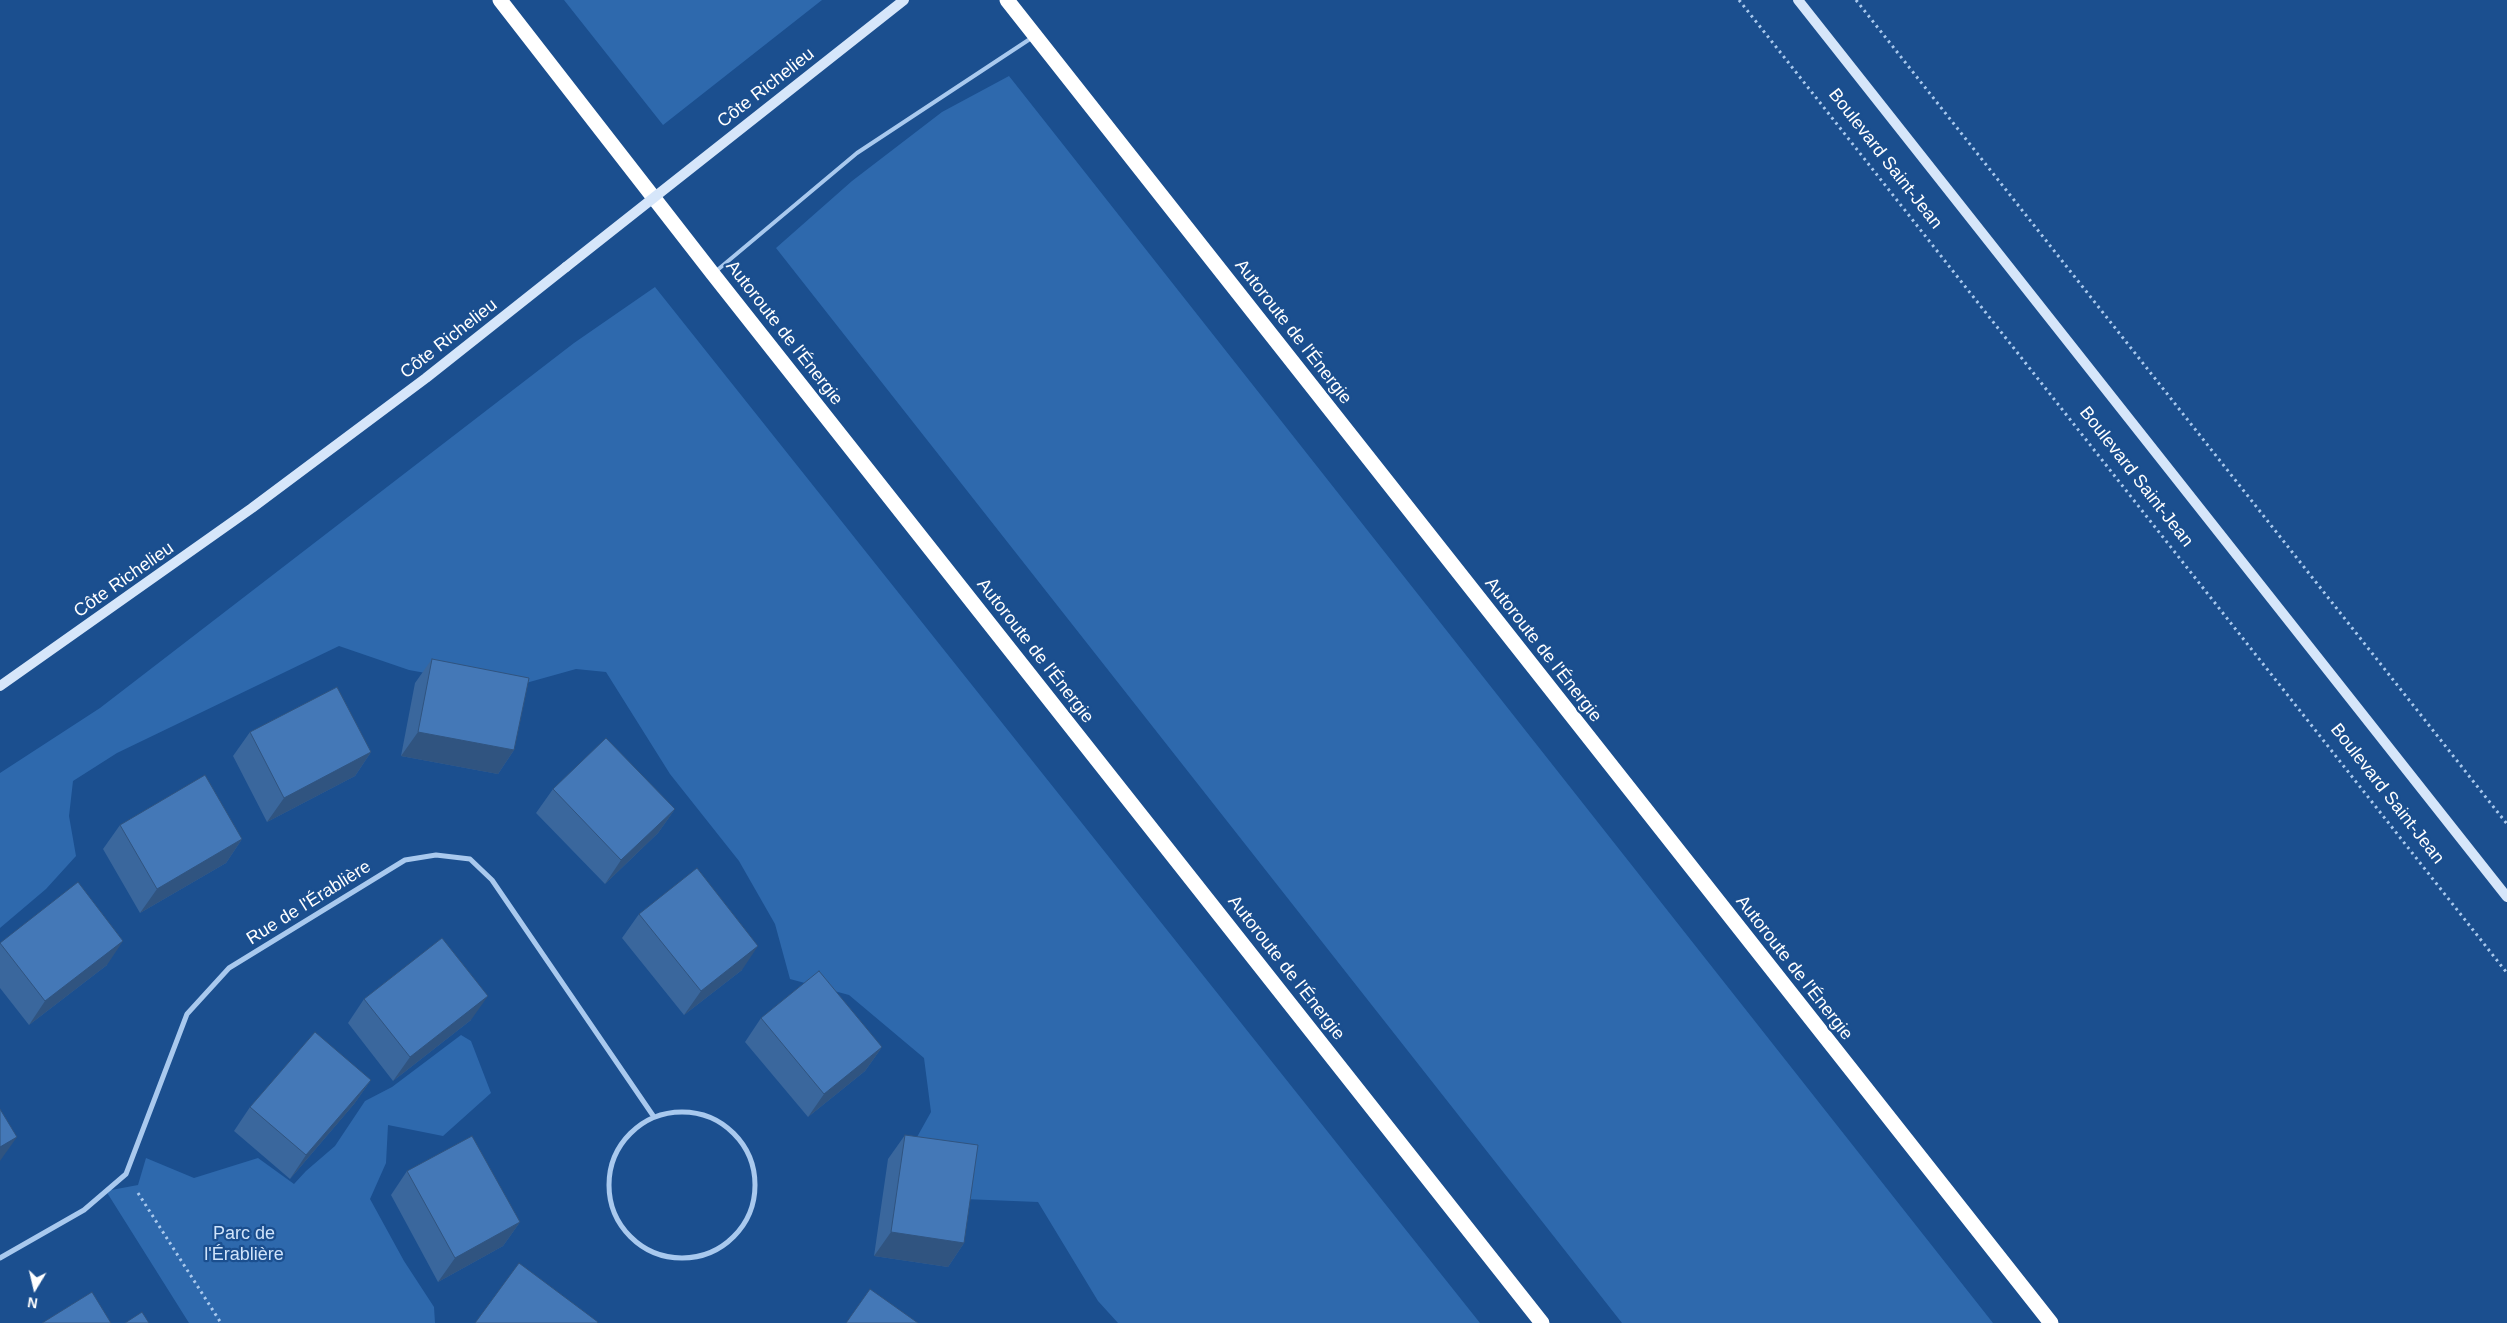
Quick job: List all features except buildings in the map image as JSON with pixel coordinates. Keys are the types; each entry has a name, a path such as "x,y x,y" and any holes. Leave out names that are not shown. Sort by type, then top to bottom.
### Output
{"highway":[{"name":"Autoroute de l'Énergie","path":"500,0 713,274 1542,1323"},
{"name":"Autoroute de l'Énergie","path":"1007,0 2050,1323"}],"street":[{"name":"Côte Richelieu","path":"0,686 252,508 426,378 904,0"},
{"name":"Boulevard Saint-Jean","path":"1798,0 2507,897"},
{"name":"Rue de l'Érablière","path":"0,1258 84,1210 126,1174 187,1014 229,968 405,860 436,855 470,859 492,880 654,1116"},
{"path":"679,1111 704,1114 727,1126 744,1145 754,1168 755,1194 748,1218 732,1238 713,1252 690,1258 667,1257 645,1249 627,1234 614,1214 608,1191 610,1168 618,1146 634,1128 654,1116 679,1111"}],"lane":[{"path":"713,274 857,152 1035,36"}],"path":[{"name":"Boulevard Saint-Jean","path":"1740,0 2507,974"},
{"path":"1856,0 2507,824"},
{"path":"126,1174 221,1323"}],"green space":[{"path":"564,0 822,0 663,125"},
{"path":"1009,76 1993,1323 1622,1323 776,248 852,181 942,112"},
{"path":"655,287 1480,1323 1118,1323 1098,1301 1038,1202 964,1199 907,1155 931,1112 924,1058 849,995 790,979 775,924 739,861 670,774 606,672 576,669 508,688 409,670 339,646 117,753 73,781 69,816 76,856 46,889 0,928 0,773 100,708 574,343"},
{"name":"Parc de l'Érablière","path":"461,1035 471,1041 491,1093 443,1136 388,1125 386,1163 370,1199 404,1261 434,1307 435,1323 189,1323 106,1191 138,1185 146,1158 194,1178 258,1158 294,1184 335,1146 365,1101 392,1087"}]}
